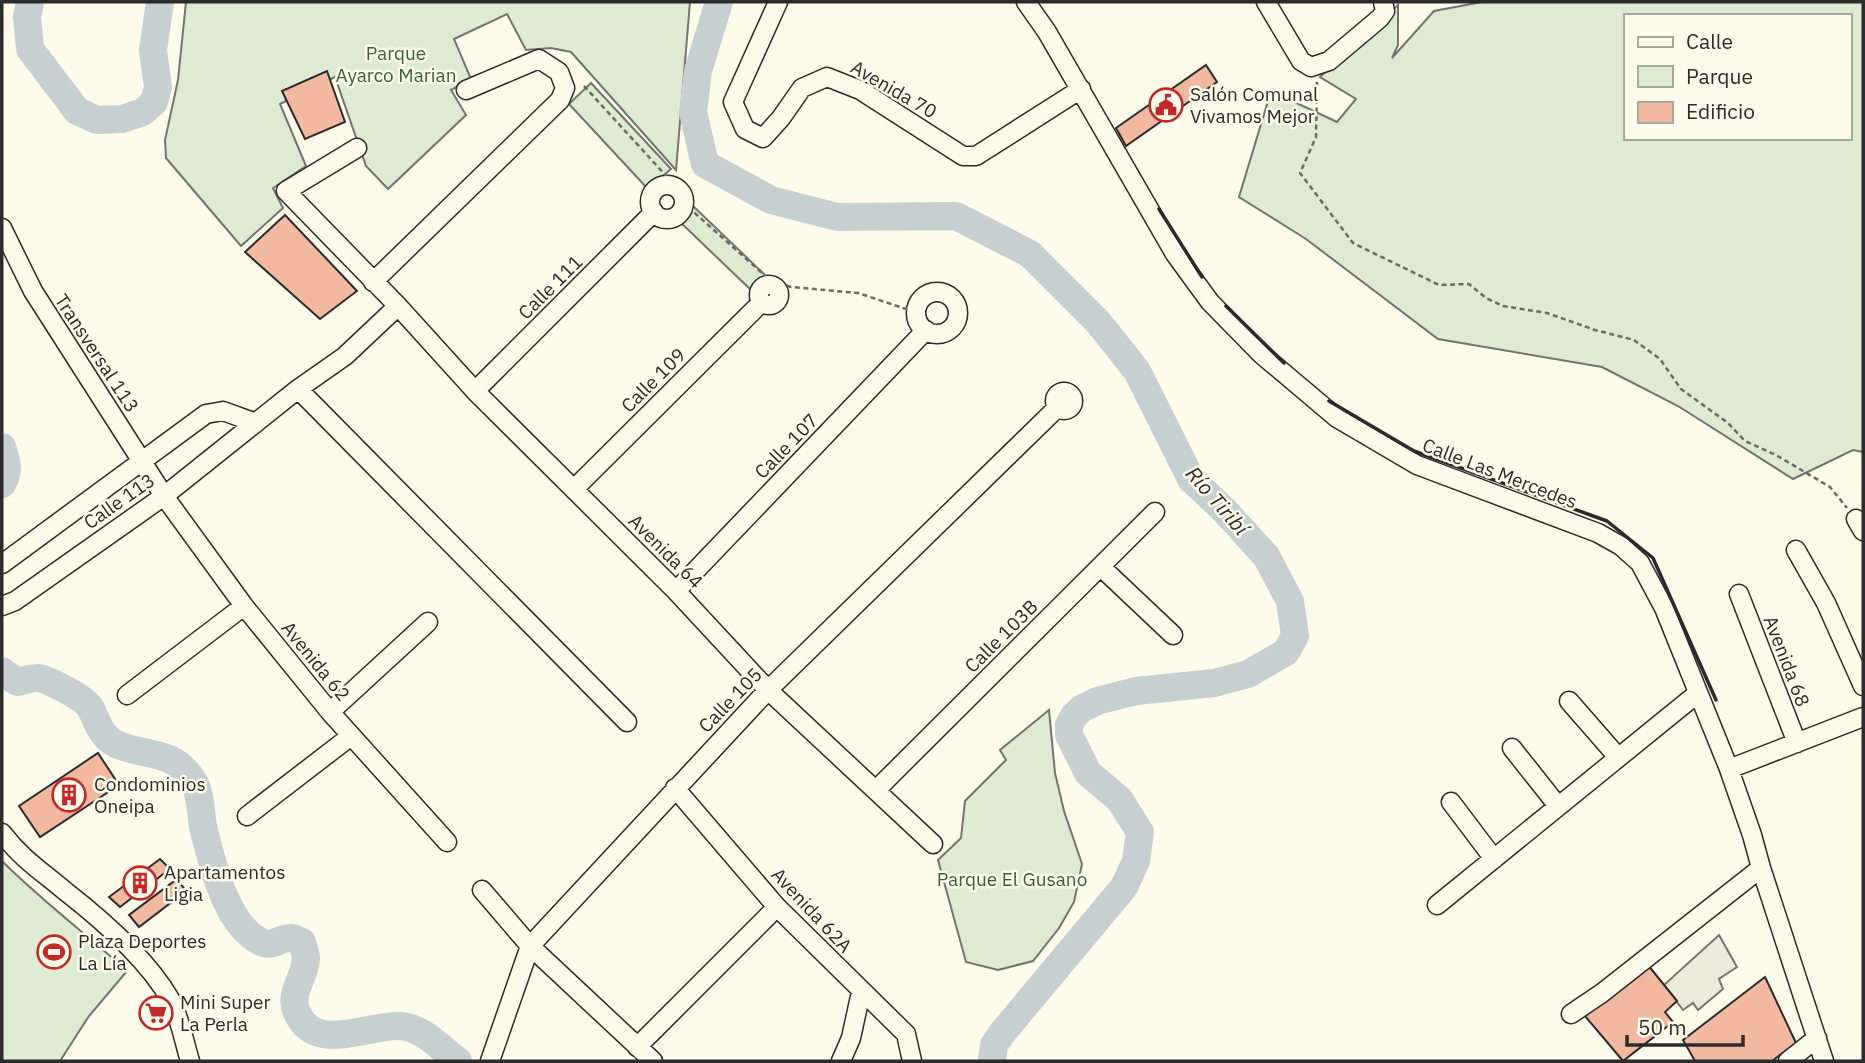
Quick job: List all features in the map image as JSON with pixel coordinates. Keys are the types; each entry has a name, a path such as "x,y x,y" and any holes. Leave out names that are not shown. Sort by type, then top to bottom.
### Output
{"street":[{"name":"Avenida 70","path":"778,2 733,102 745,129 762,138 781,118 802,88 827,77 860,90 963,156 976,156 1081,89"},
{"name":"Calle Las Mercedes","path":"1026,2 1048,32 1175,254 1210,302 1261,355 1337,418 1417,465 1598,533 1621,546 1640,564 1664,608 1728,769 1752,835 1824,1061"},
{"path":"1266,2 1301,61 1311,67 1329,61 1384,6"},
{"path":"373,282 560,100 565,88 559,72 539,59 466,90"},
{"name":"Avenida 64","path":"357,148 286,191 398,306 475,391 676,591 768,690 933,844"},
{"name":"Calle 111","path":"475,391 653,212"},
{"name":"Transversal 113","path":"2,228 33,291 164,496"},
{"name":"Calle 109","path":"574,489 762,302"},
{"name":"Calle 113","path":"2,606 15,601 164,496 298,389 345,356 398,306"},
{"name":"Calle 107","path":"676,591 926,330"},
{"path":"298,389 627,722"},
{"name":"Calle 105","path":"490,1061 530,946 768,690 1058,407"},
{"name":"Calle 113","path":"2,564 206,414 223,411 256,423"},
{"name":"Avenida 62","path":"164,496 244,606 330,712 447,842"},
{"name":"Calle 103B","path":"876,790 1155,512"},
{"path":"1796,550 1826,603 1863,686"},
{"path":"1101,567 1173,635"},
{"name":"Avenida 68","path":"1739,594 1797,743"},
{"path":"127,695 244,606"},
{"path":"330,712 428,622"},
{"path":"1437,905 1698,692"},
{"path":"1569,701 1617,756"},
{"path":"1728,769 1863,717"},
{"path":"247,816 351,736"},
{"path":"1512,748 1558,806"},
{"name":"Avenida 62A","path":"675,789 777,907 906,1034 912,1061"},
{"path":"1451,802 1494,859"},
{"path":"2,833 27,862 92,912 162,986 172,1002 190,1061"},
{"path":"1571,1014 1602,993 1761,868"},
{"path":"482,890 530,946 653,1061"},
{"path":"637,1047 777,907"},
{"path":"842,1061 852,1038 861,992"},
{"path":"1788,1061 1817,1038"}],"path":[{"path":"1311,67 1318,84 1316,137 1300,173 1353,243 1439,285 1469,284 1486,298 1503,306 1547,313 1634,340 1660,359 1681,389 1727,423 1745,441 1776,455 1830,487 1860,525"},
{"path":"584,86 669,179"},
{"path":"688,206 771,281 791,287 858,293 909,310"}],"green space":[{"name":"Parque Ayarco Marian","path":"186,2 690,2 676,170 571,52 551,48 526,50 507,14 454,39 471,79 451,90 466,115 388,189 366,166 335,77 280,104 306,166 273,188 283,208 241,246 166,158 165,140 178,80"},
{"path":"1482,2 1863,2 1863,452 1853,450 1793,479 1678,406 1602,367 1438,339 1306,239 1239,197 1271,91 1337,122 1356,99 1320,77 1398,5 1398,45 1392,58 1434,11"},
{"path":"591,83 671,169 648,189 569,104"},
{"path":"693,206 765,275 751,290 679,221"},
{"name":"Parque El Gusano","path":"1049,710 1055,773 1064,811 1082,864 1074,902 1059,928 1033,961 998,970 966,962 938,860 961,838 965,801 1006,760 1000,750"},
{"name":"Plaza Deportes La Lía","path":"2,861 127,971 89,1016 60,1061 2,1061"}],"shaded area":[{"path":"1719,935 1737,967 1719,979 1723,989 1698,1010 1693,1003 1683,1010 1664,985"}],"building":[{"name":"Salón Comunal Vivamos Mejor","path":"1206,65 1217,82 1126,146 1116,128"},
{"path":"327,71 345,122 305,139 282,91"},
{"path":"285,215 357,291 320,319 245,252"},
{"name":"Condominios Oneipa","path":"98,753 119,785 40,837 19,806"},
{"name":"Apartamentos Ligia","path":"160,859 170,869 120,907 109,897"},
{"name":"Apartamentos Ligia","path":"177,879 186,891 139,927 129,915"},
{"path":"1648,965 1677,1001 1665,1012 1673,1022 1623,1061 1585,1016"},
{"path":"1765,977 1796,1043 1772,1061 1695,1061 1683,1040"}],"waterway":[{"name":"Río Tiribí","path":"30,2 27,17 30,49 77,111 97,120 122,119 143,112 154,102 158,87 153,50 160,2"},
{"name":"Río Tiribí","path":"719,2 698,71 693,112 705,164 771,200 837,217 956,216 1030,254 1098,322 1137,371 1191,479 1266,556 1290,601 1295,636 1286,652 1248,674 1214,683 1136,691 1097,701 1074,716 1069,725 1069,735 1088,773 1119,799 1140,832 1136,861 1124,887 1003,1032 994,1045 992,1061"},
{"path":"2,447 7,466 2,484"},
{"path":"2,671 17,682 38,678 65,689 89,706 105,736 110,740 126,748 166,758 184,769 198,791 204,831 217,877 239,922 249,934 265,944 288,938 302,942 305,964 294,1004 304,1024 327,1035 386,1027 408,1027 431,1039 458,1061"}],"wall":[{"path":"1159,209 1202,277"},
{"path":"1226,306 1284,363"},
{"path":"1329,401 1414,451 1607,521 1653,558 1716,700"}],"place":[{"name":"Salón Comunal Vivamos Mejor","path":"1166,105"},
{"name":"Condominios Oneipa","path":"69,795"},
{"name":"Apartamentos Ligia","path":"140,883"},
{"name":"Plaza Deportes La Lía","path":"54,952"},
{"name":"Mini Super La Perla","path":"156,1013"}]}
